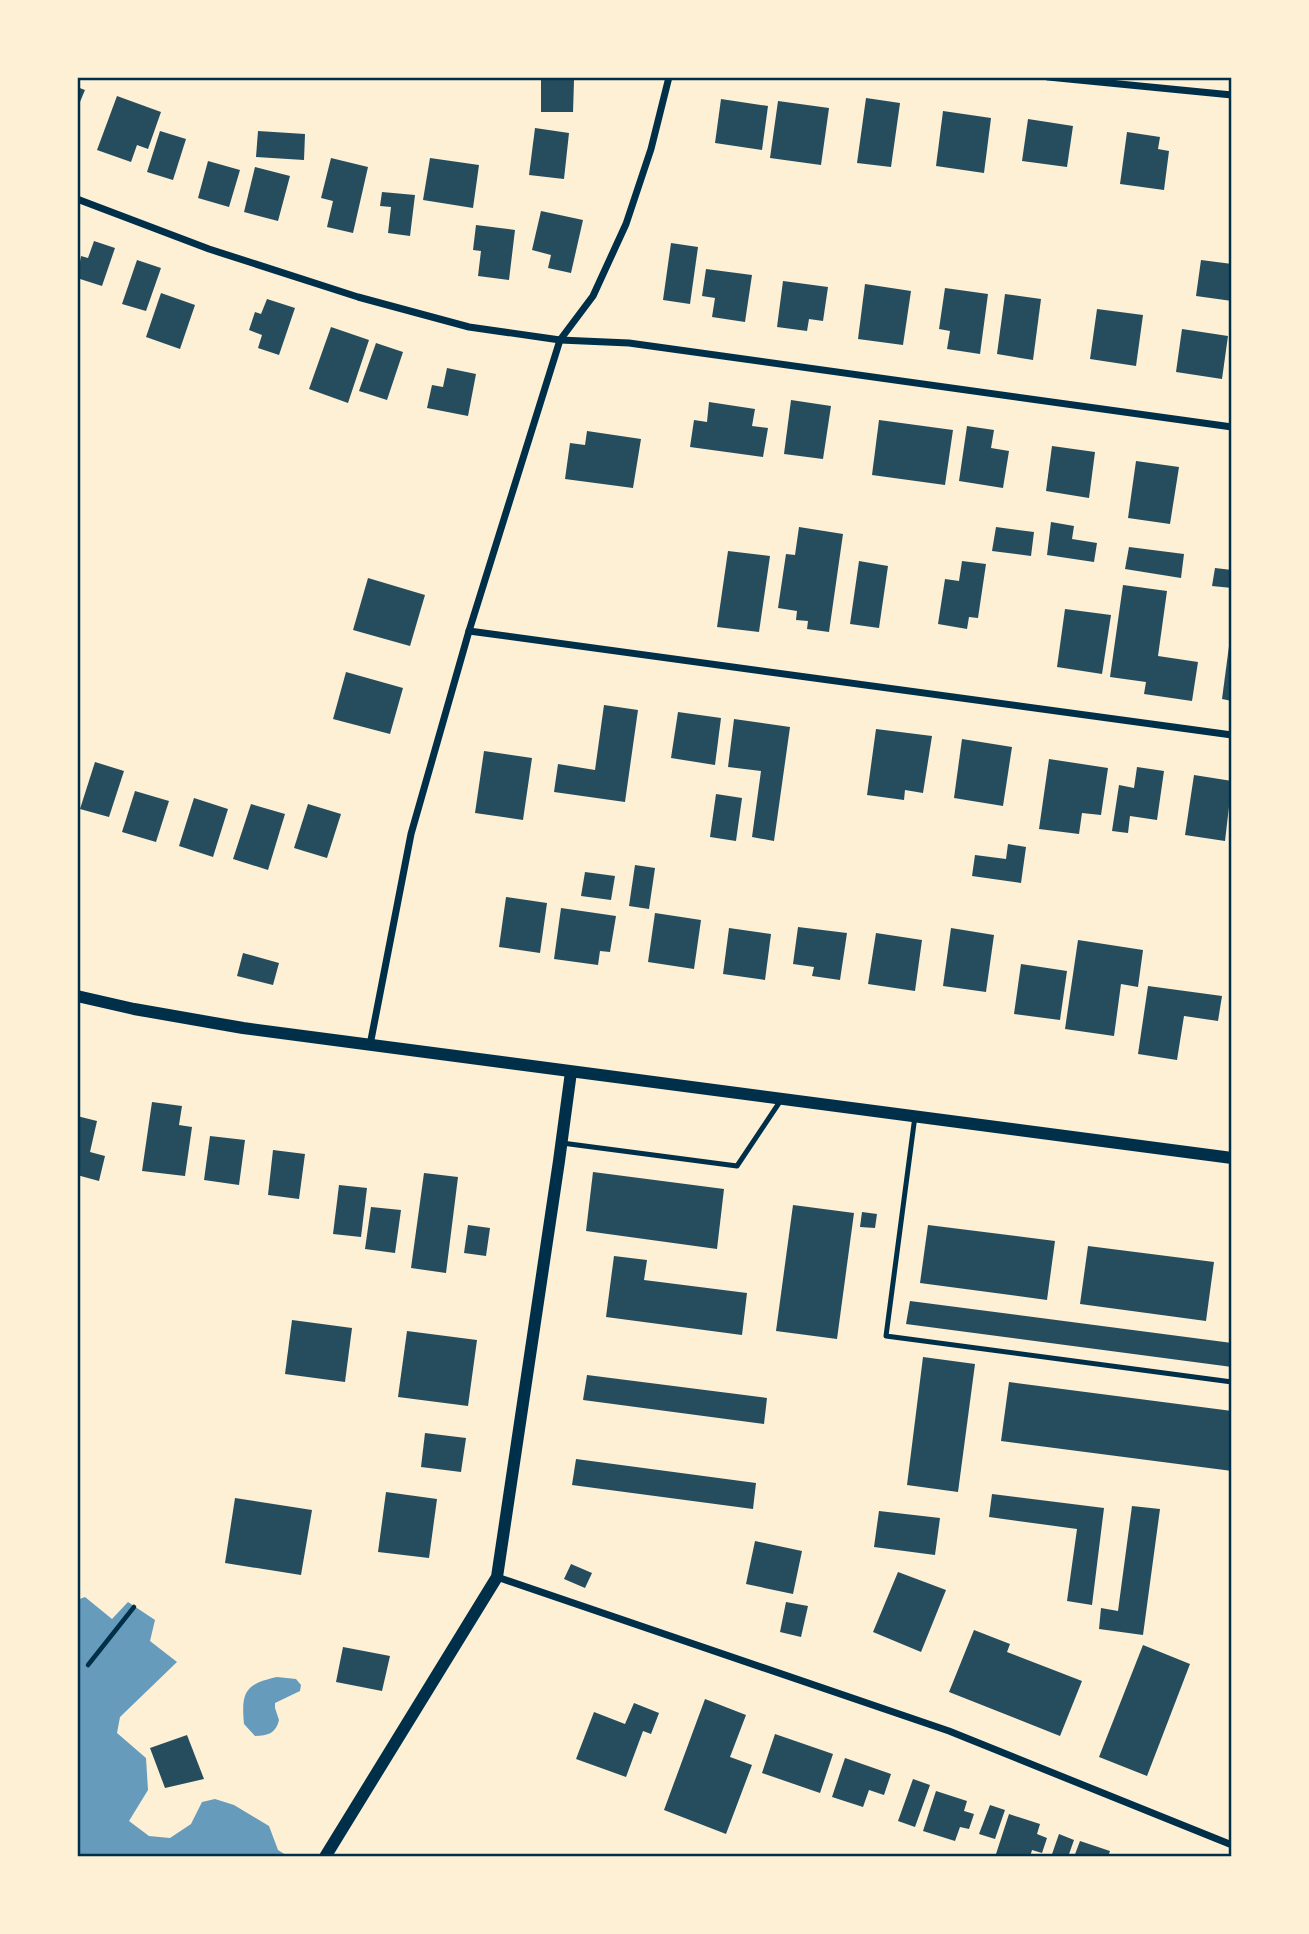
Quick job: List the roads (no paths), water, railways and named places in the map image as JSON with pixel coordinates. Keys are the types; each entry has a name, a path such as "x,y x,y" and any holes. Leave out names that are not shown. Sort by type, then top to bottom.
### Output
{"street":[{"path":"370,1045 411,834 469,631 560,340 593,296 626,223 650,149 669,77"},
{"path":"1048,77 1232,95"},
{"path":"77,199 209,249 358,296 469,327 560,340 629,342 1232,427"},
{"path":"469,631 1232,735"},
{"path":"77,996 243,1028 1232,1158"},
{"path":"327,1853 497,1577 571,1072"},
{"path":"497,1577 949,1731 1232,1845"}],"lane":[{"path":"562,1143 737,1166 782,1098"},
{"path":"915,1116 886,1336 1232,1382"}],"water":[{"path":"85,1597 112,1619 128,1602 155,1620 150,1641 177,1662 120,1717 117,1733 146,1758 148,1790 129,1821 149,1836 170,1838 191,1824 202,1802 215,1799 234,1805 269,1826 278,1850 289,1857 77,1857 77,1600"},
{"path":"277,1677 296,1679 301,1685 300,1691 275,1703 279,1720 274,1731 255,1736 244,1724 243,1704 247,1691 258,1683"}]}
